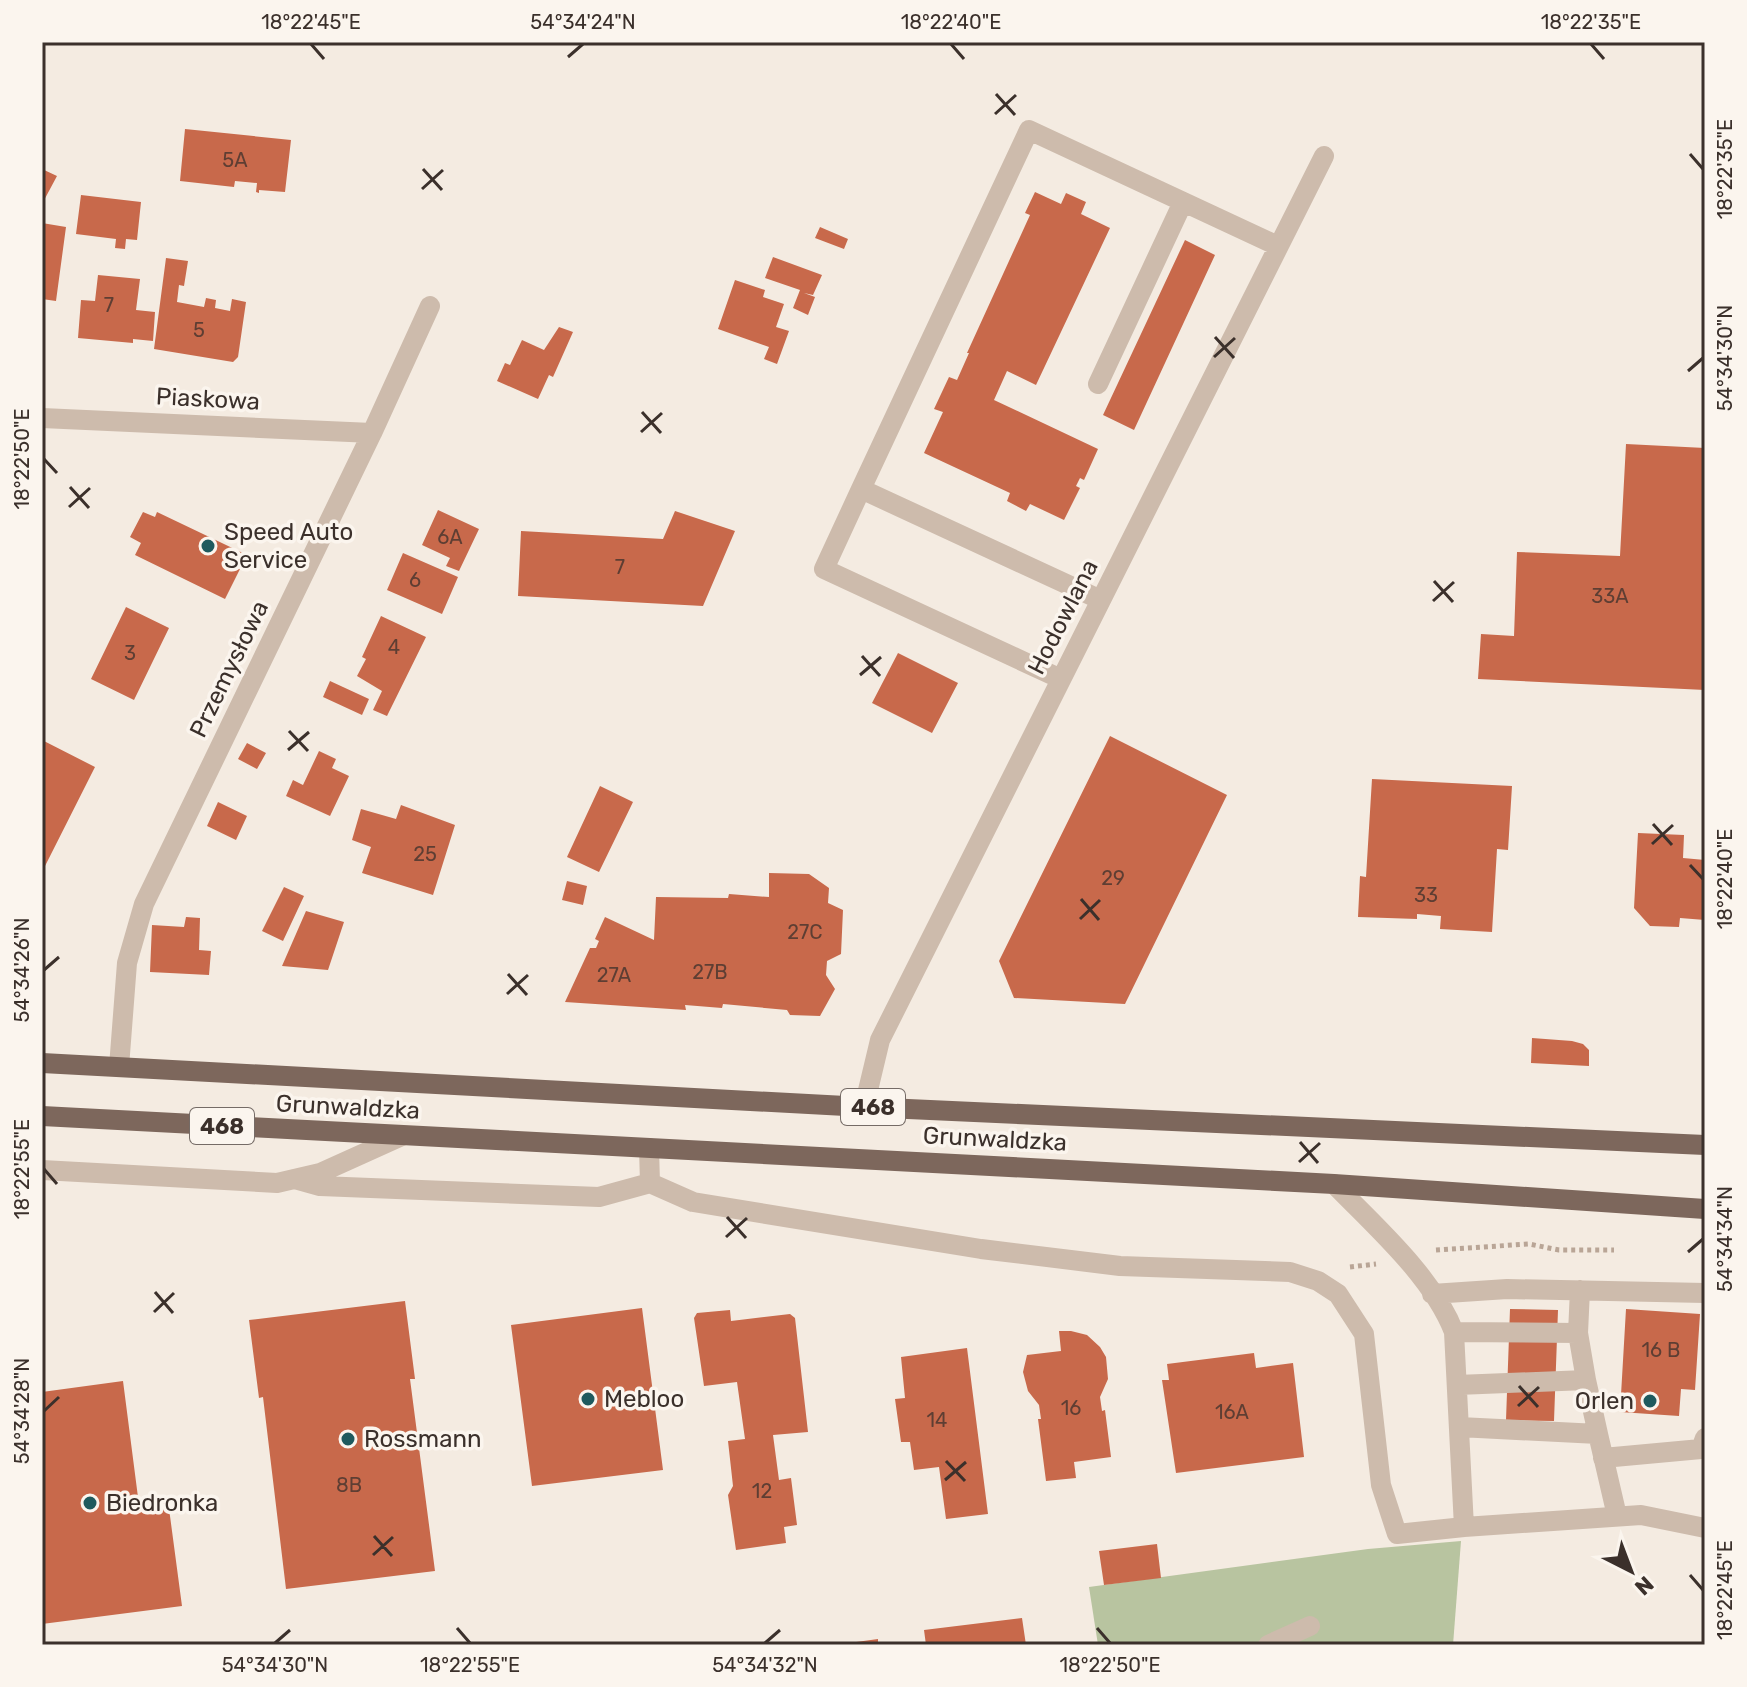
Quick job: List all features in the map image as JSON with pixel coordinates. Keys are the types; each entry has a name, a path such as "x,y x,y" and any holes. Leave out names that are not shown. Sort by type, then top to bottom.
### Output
{"main road":[{"name":"Grunwaldzka","path":"42,1063 864,1107 1705,1145"},
{"name":"Grunwaldzka","path":"42,1116 1334,1184 1705,1209"}],"street":[{"path":"1061,679 824,569 1029,130 1278,246"},
{"name":"Hodowlana","path":"864,1107 880,1040 1324,156"},
{"path":"1098,384 1183,202"},
{"name":"Przemysłowa","path":"119,1067 127,963 144,904 372,433 430,306"},
{"name":"Piaskowa","path":"42,418 372,433"},
{"path":"861,489 1101,600"},
{"path":"42,1170 277,1183 320,1173 402,1136"},
{"path":"649,1148 650,1183"},
{"path":"295,1179 320,1186 599,1197 650,1183 693,1202 981,1249 1120,1266 1290,1272 1318,1281 1338,1294 1364,1334 1381,1485 1397,1534 1641,1515 1705,1528"},
{"path":"1334,1184 1406,1259 1447,1314 1454,1332 1464,1527"},
{"path":"1432,1294 1507,1289 1705,1293"},
{"path":"1580,1290 1578,1333 1617,1516"},
{"path":"1454,1332 1578,1333"},
{"path":"1457,1385 1586,1380"},
{"path":"1459,1427 1598,1434"},
{"path":"1603,1458 1701,1449 1705,1438"},
{"path":"1268,1645 1310,1626"}],"path":[{"path":"1318,1281 1324,1271 1406,1259 1434,1250 1498,1244 1529,1244 1559,1250 1614,1250"}],"green space":[{"path":"1461,1541 1453,1645 1098,1645 1089,1587 1368,1549"}],"building":[{"path":"185,129 291,140 285,192 259,190 259,193 256,192 257,183 235,181 234,187 180,181"},
{"path":"42,169 57,176 42,204"},
{"path":"1035,192 1061,204 1066,193 1086,202 1081,214 1110,228 1036,385 1007,371 994,400 1098,449 1084,480 1080,478 1076,486 1080,488 1064,520 1030,504 1026,511 1007,501 1010,493 924,453 943,412 934,409 949,377 957,380 1030,215 1025,213"},
{"path":"81,195 141,202 137,240 126,239 125,249 115,248 116,239 76,234"},
{"path":"42,223 66,227 56,301 42,299"},
{"path":"820,227 848,239 844,249 815,238"},
{"path":"1185,240 1215,255 1134,430 1103,415"},
{"path":"773,257 822,275 813,295 804,293 815,297 808,315 793,308 800,290 765,278"},
{"path":"166,258 188,261 184,286 179,285 177,302 204,307 206,298 216,300 215,308 230,311 232,299 246,302 238,357 233,362 154,349"},
{"path":"98,275 140,279 136,310 155,312 153,341 133,339 133,343 78,338 81,300 95,301"},
{"path":"735,280 765,290 763,297 784,304 776,327 789,331 777,364 764,359 769,347 718,329"},
{"path":"559,327 573,332 553,377 549,375 538,399 497,381 505,363 510,365 522,340 544,350"},
{"path":"1626,444 1705,448 1705,690 1478,679 1481,634 1514,636 1517,552 1620,556"},
{"path":"438,510 479,529 459,571 446,566 450,558 422,545"},
{"path":"675,511 735,531 703,606 518,596 521,531 663,539"},
{"path":"143,512 155,517 157,512 247,555 225,599 135,555 141,543 130,537"},
{"path":"403,553 458,577 442,614 387,590"},
{"path":"126,607 169,628 134,700 91,679"},
{"path":"381,616 426,637 387,716 373,710 382,691 357,676 366,659 362,657"},
{"path":"898,653 958,683 932,733 872,703"},
{"path":"330,681 369,699 362,715 323,697"},
{"path":"1110,736 1227,795 1125,1004 1014,998 999,961"},
{"path":"42,740 95,767 42,872"},
{"path":"247,743 266,753 257,769 238,759"},
{"path":"319,751 336,759 332,768 349,776 330,816 286,796 293,780 303,785"},
{"path":"1372,779 1512,786 1508,850 1497,849 1492,932 1440,929 1441,916 1417,914 1417,919 1358,917 1360,876 1366,877"},
{"path":"600,786 633,802 599,872 567,857"},
{"path":"218,802 247,816 236,840 207,826"},
{"path":"401,805 455,825 433,895 362,873 371,847 352,840 361,809 396,819"},
{"path":"1638,833 1684,835 1683,858 1705,860 1705,920 1680,918 1679,927 1650,926 1634,908"},
{"path":"769,873 809,874 829,888 828,903 843,910 841,954 827,961 826,975 835,989 820,1016 790,1015 787,1010 723,1004 722,1008 685,1005 686,1010 565,1002 590,948 596,948 599,941 595,939 605,917 654,940 656,897 728,898 729,894 769,897"},
{"path":"567,881 587,886 583,905 562,900"},
{"path":"284,887 304,896 283,941 262,931"},
{"path":"306,911 344,922 328,970 282,966"},
{"path":"186,917 200,918 199,950 211,951 209,975 150,972 152,925 184,927"},
{"path":"1532,1038 1583,1044 1589,1050 1589,1066 1531,1063"},
{"path":"405,1301 415,1379 410,1379 435,1571 286,1589 263,1397 259,1398 249,1320"},
{"path":"642,1308 663,1470 532,1486 511,1325"},
{"path":"1510,1309 1558,1310 1554,1421 1506,1420"},
{"path":"1626,1309 1700,1314 1695,1390 1681,1389 1679,1416 1620,1412"},
{"path":"730,1310 731,1321 790,1314 795,1318 808,1432 773,1435 779,1480 791,1478 797,1525 784,1527 786,1543 736,1550 728,1495 733,1486 728,1441 745,1439 737,1382 704,1386 694,1318 697,1313"},
{"path":"1059,1331 1087,1335 1106,1357 1108,1379 1100,1397 1102,1411 1105,1410 1111,1457 1074,1462 1076,1478 1046,1481 1039,1405 1028,1391 1023,1372 1027,1355 1061,1351"},
{"path":"967,1348 988,1514 946,1519 939,1467 914,1470 910,1442 901,1442 895,1399 905,1398 901,1357"},
{"path":"1254,1353 1256,1368 1293,1363 1304,1457 1176,1473 1162,1380 1169,1380 1167,1364"},
{"name":"Biedronka","path":"123,1381 139,1505 168,1501 182,1606 42,1624 42,1392"},
{"path":"1157,1544 1161,1578 1104,1585 1099,1551"},
{"path":"1022,1618 1026,1645 926,1645 924,1630"},
{"path":"878,1639 878,1645 849,1645 849,1643"}],"place":[{"name":"Speed Auto Service","path":"208,546"},
{"name":"Mebloo","path":"588,1399"},
{"name":"Orlen","path":"1650,1401"},
{"name":"Rossmann","path":"348,1439"},
{"name":"Biedronka","path":"90,1503"}]}
